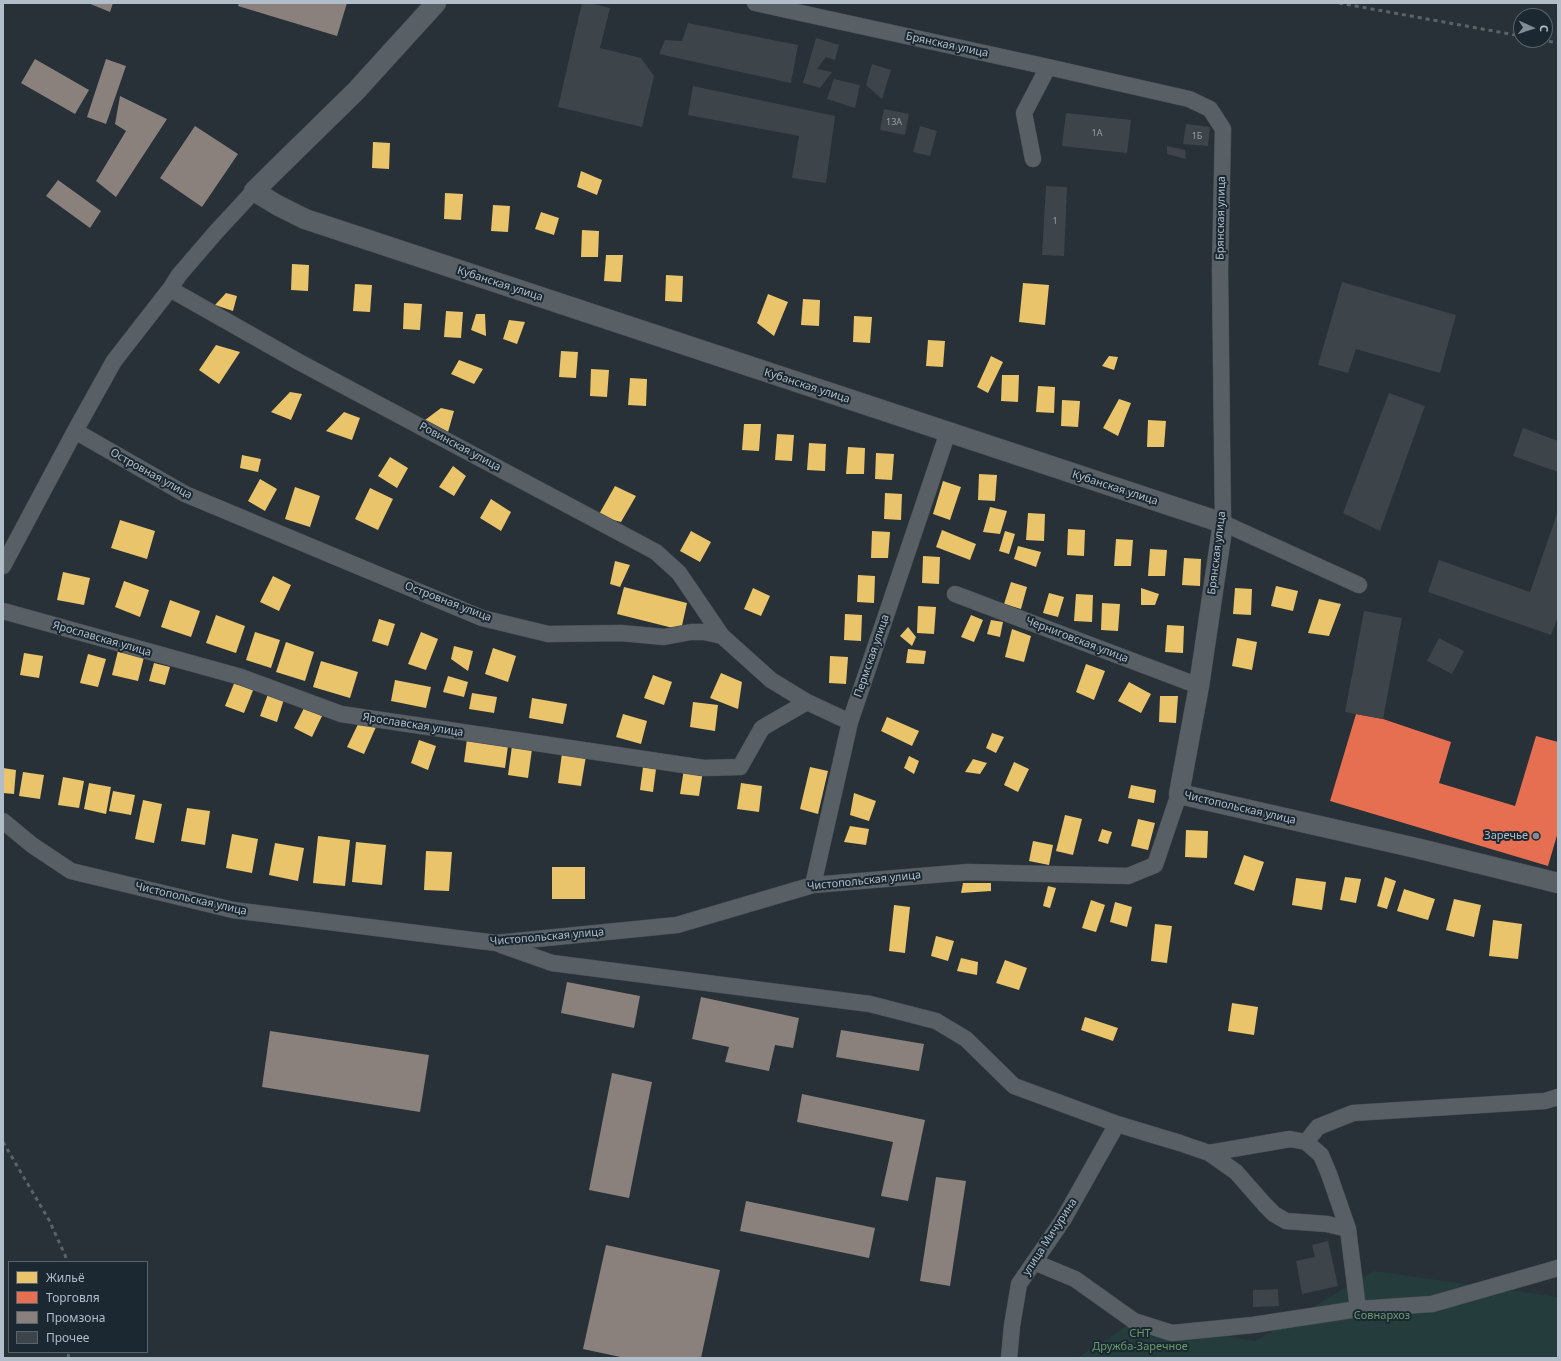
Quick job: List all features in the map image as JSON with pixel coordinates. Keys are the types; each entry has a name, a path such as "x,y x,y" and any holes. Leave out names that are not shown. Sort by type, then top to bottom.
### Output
{"street":[{"path":"3,566 74,431 114,361 170,289 179,275 254,191 356,91 436,3"},
{"name":"Брянская улица","path":"755,3 1048,67 1189,100 1210,109 1223,129 1220,270 1223,523 1199,686 1179,794"},
{"path":"1033,159 1024,113 1048,67"},
{"name":"Кубанская улица","path":"254,191 277,205 305,219 1223,523 1359,585"},
{"name":"Ровинская улица","path":"170,289 299,362 656,552 679,573 722,636"},
{"name":"Островная улица","path":"74,431 185,494 482,618 548,634 621,633 664,637 691,632 704,632 722,636"},
{"name":"Пермская улица","path":"812,885 850,722 948,432"},
{"name":"Черниговская улица","path":"955,594 1199,686"},
{"name":"Ярославская улица","path":"3,611 241,678 341,714 704,768 740,767 762,728 807,702"},
{"path":"722,636 771,680 807,702 850,722"},
{"name":"Чистопольская улица","path":"3,821 32,845 71,871 233,910 496,943 677,925 812,885 968,872 1128,876 1155,865 1179,794 1416,848 1558,884"},
{"path":"496,943 552,963 870,1004 936,1021 966,1039 1014,1086 1117,1124 1210,1153 1236,1172 1274,1214 1286,1221 1327,1224 1348,1229"},
{"path":"1306,1142 1318,1127 1353,1113 1545,1101 1558,1097"},
{"name":"улица Мичурина","path":"1009,1358 1012,1326 1020,1284 1063,1220 1117,1124"},
{"path":"1210,1153 1290,1139 1306,1142 1321,1155 1348,1229 1358,1309"},
{"path":"1034,1262 1075,1280 1134,1321 1172,1333 1253,1325 1358,1309 1432,1304 1558,1268"}],"green space":[{"name":"Совнархоз","path":"1374,1271 1558,1297 1558,1358 1077,1358 1134,1321 1255,1341"}],"building: Жильё":[{"path":"373,142 390,143 389,169 372,168"},
{"path":"581,171 602,180 597,195 577,187"},
{"path":"445,193 463,194 461,220 444,219"},
{"path":"493,205 510,206 508,232 491,231"},
{"path":"541,212 559,218 554,235 535,229"},
{"path":"582,230 599,231 598,257 581,257"},
{"path":"606,255 623,255 621,282 604,281"},
{"path":"292,264 309,265 308,291 291,290"},
{"path":"666,275 683,276 682,302 665,301"},
{"path":"1023,283 1049,285 1045,325 1019,322"},
{"path":"355,284 372,285 370,312 353,311"},
{"path":"226,293 237,296 233,311 215,305"},
{"path":"768,294 788,302 774,336 757,323"},
{"path":"803,299 820,300 819,326 801,325"},
{"path":"404,303 422,304 420,330 403,329"},
{"path":"446,311 463,312 461,338 444,337"},
{"path":"476,314 485,314 486,336 471,330"},
{"path":"854,316 872,317 870,343 853,342"},
{"path":"509,320 525,322 517,344 503,339"},
{"path":"928,340 945,341 943,367 926,366"},
{"path":"216,345 240,352 219,384 199,370"},
{"path":"561,351 578,352 576,378 559,377"},
{"path":"991,356 1003,362 988,393 977,387"},
{"path":"1109,356 1118,357 1114,370 1102,366"},
{"path":"459,360 483,369 474,384 451,374"},
{"path":"591,369 609,370 607,397 590,396"},
{"path":"1002,375 1019,375 1018,402 1001,401"},
{"path":"630,378 647,379 646,406 628,405"},
{"path":"1038,386 1055,387 1054,413 1036,412"},
{"path":"290,392 302,394 291,420 271,412"},
{"path":"1119,399 1131,403 1118,436 1103,428"},
{"path":"1062,400 1080,401 1078,427 1061,426"},
{"path":"441,408 454,411 448,432 425,420"},
{"path":"344,412 360,418 352,440 326,431"},
{"path":"1148,420 1166,421 1164,447 1147,447"},
{"path":"744,424 761,424 759,451 742,450"},
{"path":"777,434 794,435 792,461 775,460"},
{"path":"809,443 826,444 825,471 807,470"},
{"path":"848,447 865,448 864,474 846,474"},
{"path":"876,453 894,454 892,480 875,479"},
{"path":"242,455 261,459 258,472 240,468"},
{"path":"390,457 408,468 397,488 378,476"},
{"path":"453,466 466,476 454,496 439,487"},
{"path":"979,474 997,475 995,501 978,500"},
{"path":"260,479 277,489 265,511 248,501"},
{"path":"943,481 961,487 950,520 933,514"},
{"path":"615,486 636,496 621,522 598,516"},
{"path":"295,487 320,496 310,527 285,519"},
{"path":"370,488 393,499 378,530 355,519"},
{"path":"885,493 902,494 901,520 884,519"},
{"path":"491,499 511,512 501,531 480,518"},
{"path":"990,507 1007,511 1000,534 983,532"},
{"path":"1028,513 1045,514 1044,541 1026,540"},
{"path":"120,520 155,531 147,559 111,548"},
{"path":"1068,529 1085,530 1084,556 1067,555"},
{"path":"942,530 976,544 970,560 936,547"},
{"path":"691,531 711,542 700,562 680,551"},
{"path":"872,531 890,532 888,558 871,558"},
{"path":"1005,531 1015,534 1009,554 999,551"},
{"path":"1116,539 1133,540 1131,566 1114,566"},
{"path":"1018,546 1041,552 1036,567 1014,559"},
{"path":"1150,549 1167,550 1165,576 1148,576"},
{"path":"923,556 940,557 939,584 922,583"},
{"path":"1184,558 1201,559 1200,586 1182,585"},
{"path":"615,561 630,565 620,587 610,584"},
{"path":"63,572 90,578 84,605 57,600"},
{"path":"858,575 875,576 874,603 857,602"},
{"path":"273,576 291,585 279,611 260,602"},
{"path":"124,581 149,590 140,617 115,607"},
{"path":"1011,582 1027,587 1021,609 1004,604"},
{"path":"1276,586 1298,591 1293,611 1271,606"},
{"path":"624,587 687,603 681,630 617,614"},
{"path":"753,588 770,596 761,616 744,609"},
{"path":"1141,588 1159,594 1155,605 1141,605"},
{"path":"1235,588 1252,589 1251,615 1233,614"},
{"path":"1049,593 1064,597 1058,617 1043,613"},
{"path":"1076,594 1093,595 1092,622 1074,621"},
{"path":"1319,599 1341,604 1329,636 1308,633"},
{"path":"170,600 200,611 191,637 161,627"},
{"path":"1102,603 1120,604 1118,631 1101,630"},
{"path":"918,606 936,607 934,634 917,633"},
{"path":"845,614 862,615 861,641 844,640"},
{"path":"216,615 245,626 236,653 206,643"},
{"path":"971,615 983,620 974,642 961,637"},
{"path":"379,619 395,624 388,646 372,641"},
{"path":"991,620 1003,622 1000,637 987,634"},
{"path":"1167,625 1184,626 1183,653 1165,652"},
{"path":"908,627 916,637 912,646 900,636"},
{"path":"1012,629 1031,636 1024,662 1005,657"},
{"path":"255,632 280,640 271,668 246,660"},
{"path":"421,632 438,639 426,670 408,664"},
{"path":"1237,638 1257,642 1252,670 1232,666"},
{"path":"286,642 314,652 305,681 276,672"},
{"path":"454,646 473,651 468,671 451,659"},
{"path":"493,648 516,656 508,682 485,674"},
{"path":"908,649 926,651 924,664 906,663"},
{"path":"118,651 144,657 138,681 112,675"},
{"path":"24,653 43,656 39,678 20,675"},
{"path":"88,654 106,659 98,687 80,683"},
{"path":"830,656 848,657 846,684 829,683"},
{"path":"321,661 358,672 350,698 313,687"},
{"path":"154,663 170,667 165,685 149,681"},
{"path":"1086,664 1105,671 1094,700 1076,692"},
{"path":"721,673 742,682 738,709 710,698"},
{"path":"653,675 672,682 664,705 644,698"},
{"path":"448,676 468,682 464,697 443,692"},
{"path":"395,680 431,687 426,708 391,701"},
{"path":"235,681 254,688 244,713 225,706"},
{"path":"1129,682 1151,694 1141,713 1118,701"},
{"path":"472,693 497,697 494,713 469,709"},
{"path":"268,694 284,699 277,722 260,716"},
{"path":"1160,696 1178,696 1176,723 1159,722"},
{"path":"532,698 567,704 563,724 529,718"},
{"path":"693,702 718,705 715,731 690,727"},
{"path":"304,708 322,716 312,737 294,728"},
{"path":"623,714 647,721 641,744 616,737"},
{"path":"887,717 919,731 912,746 881,731"},
{"path":"360,720 376,727 364,754 347,747"},
{"path":"992,733 1004,737 996,753 986,748"},
{"path":"467,739 508,746 505,768 464,762"},
{"path":"419,740 436,746 428,770 411,763"},
{"path":"512,746 532,749 528,778 508,775"},
{"path":"562,753 586,756 581,786 558,783"},
{"path":"909,756 919,761 914,774 904,768"},
{"path":"973,759 987,763 980,774 965,772"},
{"path":"1014,762 1029,769 1018,792 1004,785"},
{"path":"643,767 656,769 653,792 640,790"},
{"path":"810,767 828,771 818,814 800,809"},
{"path":"3,768 16,770 14,794 3,793"},
{"path":"684,769 703,771 699,796 680,794"},
{"path":"23,772 44,775 40,799 19,796"},
{"path":"63,777 84,781 79,808 58,805"},
{"path":"89,783 111,787 106,814 84,809"},
{"path":"741,783 762,786 759,812 737,809"},
{"path":"1131,785 1156,790 1154,803 1128,798"},
{"path":"113,791 135,795 131,815 109,811"},
{"path":"854,793 876,801 869,821 850,815"},
{"path":"143,800 162,804 154,843 135,839"},
{"path":"187,808 210,811 205,845 181,841"},
{"path":"1065,815 1082,819 1073,855 1056,851"},
{"path":"1138,819 1155,823 1148,850 1131,846"},
{"path":"850,826 869,829 866,845 844,842"},
{"path":"1102,829 1112,832 1108,844 1098,841"},
{"path":"1186,830 1208,831 1207,858 1185,857"},
{"path":"232,834 258,839 252,873 226,868"},
{"path":"318,836 350,840 345,886 313,883"},
{"path":"1033,841 1053,845 1049,865 1029,861"},
{"path":"356,842 386,845 382,885 352,882"},
{"path":"275,843 304,848 298,881 269,875"},
{"path":"426,851 452,852 449,891 424,890"},
{"path":"1244,855 1264,862 1254,891 1234,884"},
{"path":"552,867 585,867 585,899 552,899"},
{"path":"1345,877 1361,879 1356,903 1340,900"},
{"path":"1385,877 1396,881 1387,909 1377,906"},
{"path":"1296,878 1326,882 1322,910 1292,905"},
{"path":"963,883 991,883 991,891 961,893"},
{"path":"1048,886 1056,888 1050,908 1043,906"},
{"path":"1404,889 1435,899 1428,920 1397,911"},
{"path":"1454,899 1481,905 1474,937 1446,930"},
{"path":"1091,900 1105,905 1096,932 1082,928"},
{"path":"1115,902 1132,907 1127,927 1110,922"},
{"path":"894,905 910,907 905,953 889,951"},
{"path":"1493,920 1522,924 1518,959 1489,956"},
{"path":"1155,924 1172,926 1167,963 1151,961"},
{"path":"936,936 954,941 948,961 931,956"},
{"path":"961,958 978,962 977,975 957,971"},
{"path":"1005,960 1027,968 1019,990 996,983"},
{"path":"1232,1003 1258,1007 1254,1035 1228,1031"},
{"path":"1085,1017 1118,1028 1113,1041 1081,1030"}],"building: Торговля":[{"path":"1356,714 1383,719 1451,742 1439,783 1515,806 1536,736 1558,742 1558,832 1548,866 1330,801"}],"building: Промзона":[{"path":"88,3 113,3 110,12"},
{"path":"239,3 347,3 337,36 238,6"},
{"path":"35,59 89,90 75,114 21,83"},
{"path":"106,59 126,66 106,124 87,117"},
{"path":"120,96 167,119 116,197 96,181 126,131 115,124"},
{"path":"195,126 238,154 202,207 160,178"},
{"path":"58,180 101,211 90,228 46,196"},
{"path":"567,982 640,996 634,1028 561,1013"},
{"path":"701,997 799,1018 793,1048 775,1045 769,1071 725,1062 729,1047 692,1039"},
{"path":"841,1030 924,1044 919,1071 836,1057"},
{"path":"270,1031 429,1055 420,1112 262,1087"},
{"path":"612,1073 652,1082 629,1198 589,1190"},
{"path":"802,1094 925,1120 908,1201 881,1196 893,1142 797,1122"},
{"path":"936,1177 966,1181 950,1286 920,1281"},
{"path":"746,1201 875,1228 869,1258 740,1231"},
{"path":"606,1245 720,1270 701,1358 625,1358 583,1349"}],"building: Прочее":[{"path":"582,3 589,3 610,8 600,48 641,58 654,76 642,127 558,107"},
{"path":"688,23 798,45 791,83 659,54 665,40 682,41"},
{"path":"816,38 839,45 835,60 826,57 817,69 832,72 820,88 803,83"},
{"path":"872,64 891,70 882,99 866,85"},
{"path":"834,79 860,85 855,108 827,99"},
{"path":"693,86 835,116 826,183 792,178 799,136 688,115"},
{"path":"884,109 909,114 905,135 880,130"},
{"path":"1066,113 1131,120 1127,153 1062,146"},
{"path":"1186,124 1210,127 1208,146 1183,144"},
{"path":"920,126 937,131 930,156 913,152"},
{"path":"1167,146 1185,150 1186,159 1167,154"},
{"path":"1046,186 1067,187 1064,256 1042,255"},
{"path":"1342,282 1456,315 1440,373 1356,349 1348,373 1318,365"},
{"path":"1389,393 1425,406 1380,531 1343,513"},
{"path":"1523,428 1558,441 1558,472 1513,456"},
{"path":"1558,511 1558,616 1551,635 1428,592 1439,560 1530,592"},
{"path":"1364,611 1402,618 1383,719 1345,712"},
{"path":"1439,638 1464,651 1452,674 1427,661"},
{"path":"1328,1241 1338,1286 1302,1294 1296,1261 1315,1257 1312,1245"},
{"path":"1278,1289 1279,1306 1253,1307 1253,1290"}],"railway":[{"path":"1339,3 1513,35"},
{"path":"1553,42 1558,43"},
{"path":"3,1142 49,1220 67,1261"},
{"path":"68,1358 69,1353"}],"place":[{"name":"Заречье","path":"1536,836"}],"park label":[{"name":"СНТ Дружба-Заречное","path":"1140,1340"}]}
